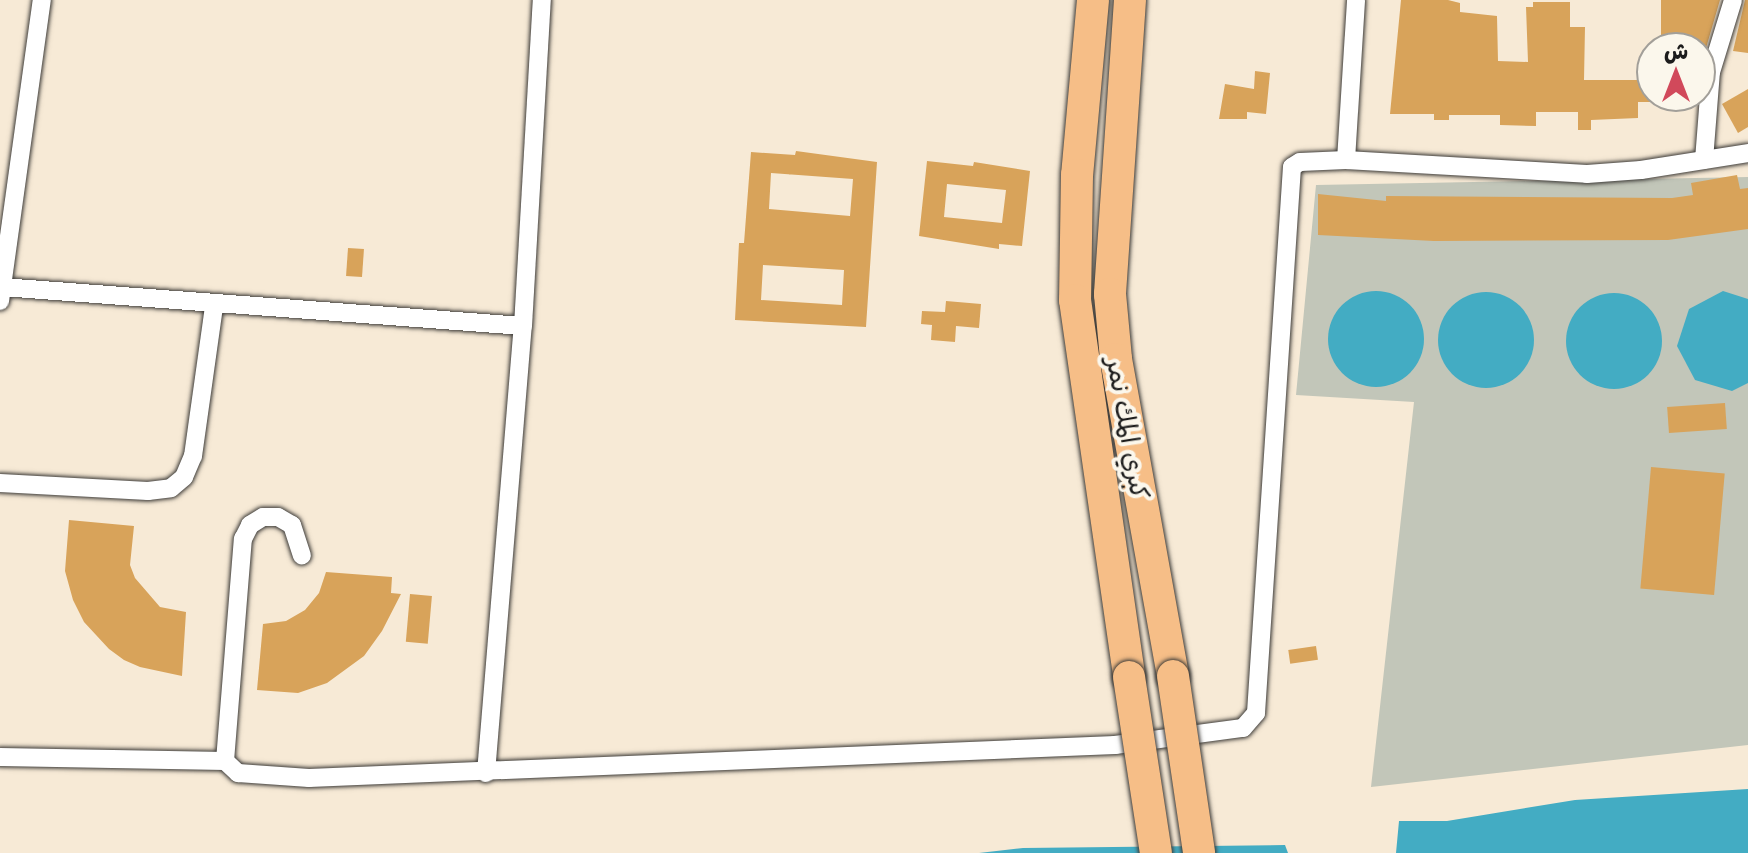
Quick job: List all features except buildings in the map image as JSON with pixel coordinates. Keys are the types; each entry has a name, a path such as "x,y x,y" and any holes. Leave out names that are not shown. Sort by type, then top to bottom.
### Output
{"highway":[{"name":"كبري المك نمر","path":"1093,0 1077,175 1075,300 1156,853"},
{"name":"كبري المك نمر","path":"1130,0 1110,294 1116,359 1173,676 1199,853"}],"street":[{"path":"42,0 1,294 523,326"},
{"path":"486,773 523,326 542,0"},
{"path":"1346,160 1356,0"},
{"path":"1704,160 1711,72 1733,0"},
{"path":"0,757 225,761 238,773 260,776 486,773 1115,745 1243,728 1256,713 1292,167 1300,162 1346,160 1587,174 1748,153"},
{"path":"0,483 148,491 171,488 184,477 193,456 214,306"},
{"path":"225,761 243,539 250,525 263,517 278,517 292,525 302,555"}],"shaded area":[{"path":"1748,177 1748,745 1371,787 1414,402 1296,395 1316,185"}],"water":[{"path":"1376,291 1394,295 1410,305 1420,321 1424,339 1420,357 1410,373 1394,383 1376,387 1358,383 1342,373 1332,357 1328,339 1332,321 1342,305 1358,295"},
{"path":"1723,291 1748,299 1748,383 1732,391 1695,380 1677,346 1689,309"},
{"path":"1486,292 1504,296 1520,306 1530,322 1534,340 1530,358 1520,374 1504,384 1486,388 1468,384 1452,374 1442,358 1438,340 1442,322 1452,306 1468,296"},
{"path":"1614,293 1632,297 1648,307 1658,323 1662,341 1658,359 1648,375 1632,385 1614,389 1596,385 1580,375 1570,359 1566,341 1570,323 1580,307 1596,297"},
{"path":"1748,789 1748,853 1396,853 1399,821 1447,821 1575,800"},
{"path":"1285,845 1288,853 979,853 1023,848"}]}
